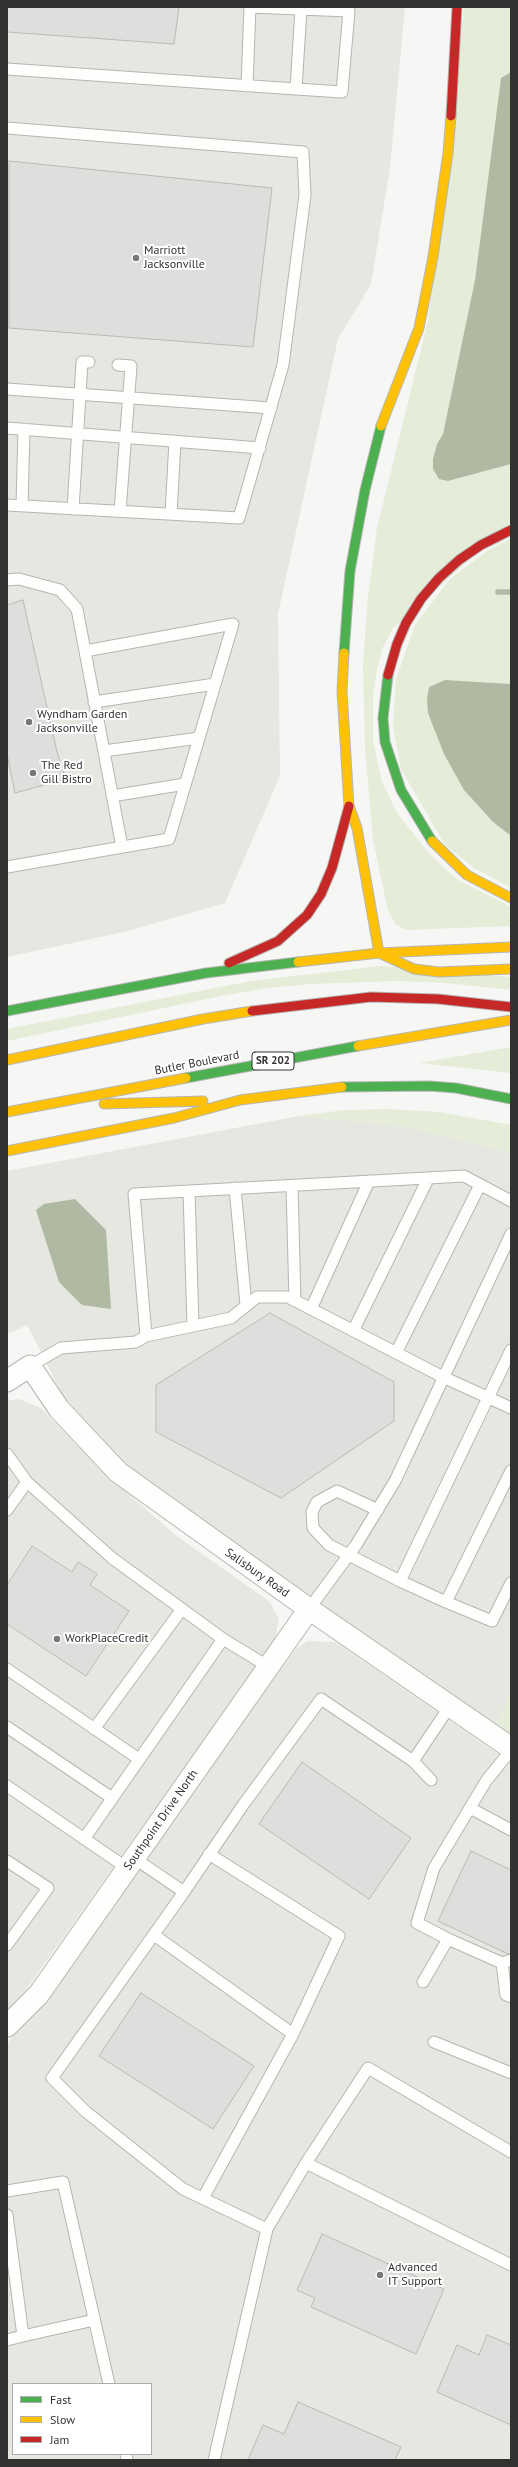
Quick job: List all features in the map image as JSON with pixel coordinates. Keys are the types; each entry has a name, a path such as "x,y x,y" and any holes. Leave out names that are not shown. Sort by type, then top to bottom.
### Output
{"main road":[{"path":"379,953 357,828 349,806 342,691 350,571 362,504 383,418 419,328 433,257 448,153 456,49 457,7"},
{"path":"511,530 481,545 459,560 439,578 421,599 406,623 395,650 389,669 383,718 385,742 401,790 428,837 467,875 511,898"},
{"path":"206,973 278,941 307,915 321,894 332,868 349,806"},
{"path":"7,1011 67,998 206,973 379,953 511,947"},
{"path":"379,953 414,969 439,972 511,969"},
{"path":"7,1060 204,1019 277,1007 371,997 438,999 511,1007"},
{"path":"22,998 67,998"},
{"name":"Butler Boulevard","path":"7,1112 334,1050 511,1020"},
{"path":"36,1106 240,1100 331,1087 400,1085 456,1088 511,1099"},
{"path":"7,1151 174,1118 240,1100"}],"street":[{"path":"7,1381 30,1366"},
{"name":"Salisbury Road","path":"30,1366 59,1409 118,1472 309,1610 511,1749"},
{"name":"Southpoint Drive North","path":"7,2026 39,1994 309,1610"}],"lane":[{"path":"7,69 248,86 342,92 349,11 250,7 248,86"},
{"path":"296,89 301,9"},
{"path":"7,128 303,152 305,195 283,365 239,518 7,505"},
{"path":"73,509 82,362 90,362"},
{"path":"118,365 131,366 127,437 120,511"},
{"path":"7,388 271,408"},
{"path":"7,428 260,448"},
{"path":"22,506 24,429"},
{"path":"171,514 175,441"},
{"path":"7,580 19,579 60,590 77,609 122,847"},
{"path":"7,867 168,839 233,624 85,651"},
{"path":"94,702 214,684"},
{"path":"104,751 199,738"},
{"path":"112,796 185,784"},
{"path":"146,1336 134,1194 464,1176 511,1201"},
{"path":"353,1331 428,1178"},
{"path":"311,1309 369,1182"},
{"path":"396,1353 480,1185"},
{"path":"292,1186 295,1301"},
{"path":"235,1188 246,1305"},
{"path":"189,1191 193,1326"},
{"path":"309,1610 350,1554 395,1481 511,1234"},
{"path":"30,1366 61,1348 136,1342 146,1336 231,1318 257,1297 288,1297 396,1353 511,1408"},
{"path":"400,1581 511,1350"},
{"path":"7,1454 27,1482 112,1558 223,1639 269,1667"},
{"path":"446,1602 511,1471"},
{"path":"7,1510 27,1482"},
{"path":"378,1510 337,1490 317,1502 312,1512 313,1528 328,1545 350,1554 400,1581 492,1621 511,1584"},
{"path":"94,1729 182,1609"},
{"path":"84,1839 223,1639"},
{"path":"7,1669 139,1759"},
{"path":"267,2229 183,2189 85,2111 52,2078 154,1935 209,1854 321,1699 413,1761 431,1780"},
{"path":"413,1761 450,1706"},
{"path":"7,1727 112,1798"},
{"path":"511,1749 486,1781 434,1868 416,1923 448,1939 507,1962 506,1995 511,1997"},
{"path":"7,1786 84,1839 184,1892"},
{"path":"470,1808 511,1830"},
{"path":"203,2198 293,2034 339,1936 209,1854"},
{"path":"7,1861 48,1888 9,1938"},
{"path":"154,1935 293,2034"},
{"path":"423,1982 448,1939"},
{"path":"434,2042 511,2073"},
{"path":"214,2460 267,2229 306,2163 368,2068 511,2152"},
{"path":"306,2163 511,2265"},
{"path":"7,2191 63,2182 109,2383"},
{"path":"7,2215 12,2293 23,2336"},
{"path":"7,2340 94,2320"}],"shaded area":[{"path":"7,7 405,7 390,168 371,284 338,339 278,614 280,776 225,903 124,932 7,957"},
{"path":"464,7 511,7 511,72 501,78 475,280 443,434 437,444 433,459 433,469 448,481 511,464 511,522 393,628 382,649 376,675 373,696 373,741 382,782 397,813 428,852 444,868 460,881 511,907 511,926 406,930 395,924 388,911 373,840 365,748 363,664 367,605 377,528 428,321"},
{"path":"511,72 511,464 448,481 439,479 433,469 433,459 437,444 443,434 475,280 501,78"},
{"path":"511,538 511,684 445,680 429,687 493,822 511,836 511,888 474,868 445,845 401,769 393,726 396,679 415,625 449,580 487,551"},
{"path":"445,680 511,684 511,836 493,822 464,790 444,754 428,713 427,699 429,687"},
{"path":"381,966 511,977 511,990 446,983 397,981 311,984 268,988 221,996 7,1041 7,1029 251,981"},
{"path":"511,1047 511,1073 419,1063"},
{"path":"389,1109 439,1112 511,1125 511,1152 402,1126 299,1116 344,1110"},
{"path":"299,1116 402,1126 511,1152 511,1693 495,1727 198,1524 119,1461 62,1394 27,1325 7,1334 7,1171"},
{"path":"75,1199 106,1230 111,1309 82,1305 59,1282 36,1210 44,1204"},
{"path":"19,1399 41,1408 101,1470 178,1537 269,1601 279,1619 275,1640 16,2004 7,2010 7,1401"},
{"path":"307,1641 336,1642 511,1763 511,2460 7,2460 7,2044 295,1650"},
{"path":"511,1693 511,1736 495,1727"}],"building":[{"path":"7,7 179,7 174,44 7,32"},
{"name":"Marriott Jacksonville","path":"9,161 272,188 253,347 9,328"},
{"name":"Wyndham Garden Jacksonville","path":"23,600 57,752 66,779 15,793 7,754 7,605"},
{"path":"270,1313 394,1382 394,1421 281,1498 156,1432 156,1385"},
{"path":"32,1546 72,1572 78,1562 97,1574 90,1585 129,1611 86,1676 7,1624 7,1585"},
{"path":"302,1762 411,1838 369,1899 259,1824"},
{"path":"471,1851 511,1870 511,1953 508,1954 438,1921"},
{"path":"141,1993 254,2066 213,2129 99,2056"},
{"path":"322,2234 444,2289 416,2354 311,2307 315,2298 297,2290"},
{"path":"487,2335 511,2345 511,2425 437,2392 457,2345 479,2355"},
{"path":"298,2402 401,2447 395,2460 248,2460 263,2425 284,2434"}],"waterway":[{"path":"498,592 511,592"}],"traffic: fast":[{"path":"344,653 350,571 365,490 381,426"},
{"path":"388,675 383,718 385,742 401,790 432,841"},
{"path":"7,1011 206,973 298,962"},
{"path":"186,1078 358,1046"},
{"path":"342,1087 429,1086 456,1088 511,1099"}],"traffic: slow":[{"path":"381,426 419,328 433,257 448,153 451,116"},
{"path":"344,653 342,691 349,806 357,828 379,953"},
{"path":"432,841 467,875 511,898"},
{"path":"379,953 511,947"},
{"path":"379,953 414,969 439,972 511,969"},
{"path":"298,962 379,953"},
{"path":"7,1060 203,1019 252,1011"},
{"path":"358,1046 511,1020"},
{"path":"7,1112 186,1078"},
{"path":"7,1151 174,1118 240,1100 342,1087"},
{"path":"104,1104 203,1101"}],"traffic: jam":[{"path":"451,116 457,7"},
{"path":"388,675 397,644 406,623 421,599 439,578 459,560 481,545 511,530"},
{"path":"229,963 278,941 307,915 321,894 332,868 349,806"},
{"path":"252,1011 371,997 438,999 511,1007"}],"place":[{"name":"Marriott Jacksonville","path":"136,258"},
{"name":"Wyndham Garden Jacksonville","path":"29,722"},
{"name":"The Red Gill Bistro","path":"33,773"},
{"name":"WorkPlaceCredit","path":"57,1639"},
{"name":"Advanced IT Support","path":"380,2275"}]}
